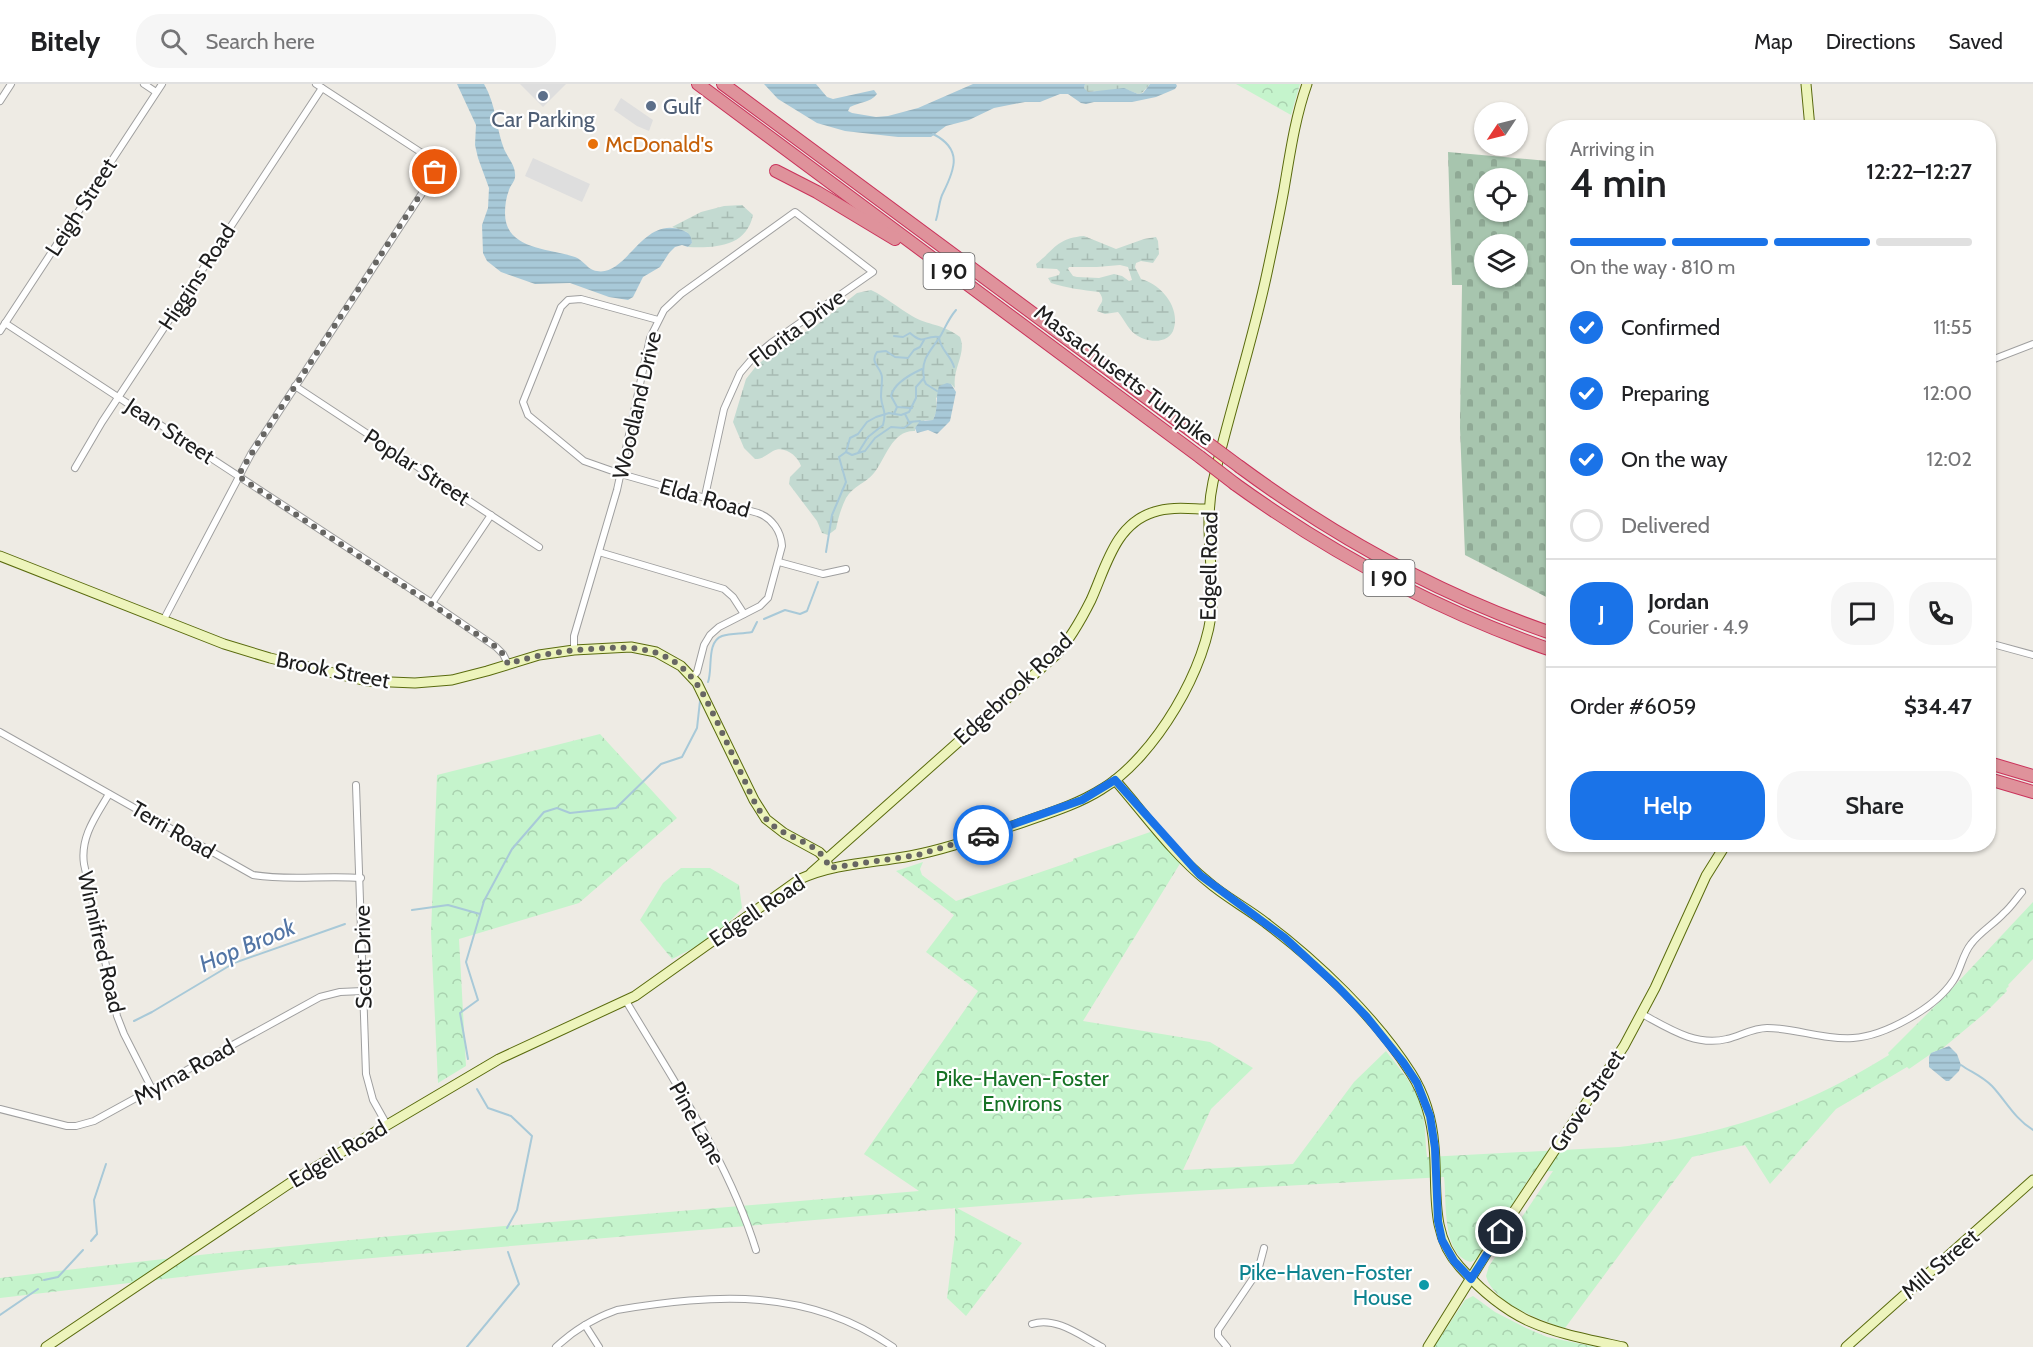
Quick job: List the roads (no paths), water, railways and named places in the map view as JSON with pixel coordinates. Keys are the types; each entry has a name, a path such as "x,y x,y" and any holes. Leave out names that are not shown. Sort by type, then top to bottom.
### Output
{"highway":[{"name":"Massachusetts Turnpike","path":"698,84 1235,484 1314,537 1401,585 1493,628 1546,648"},
{"name":"Massachusetts Turnpike","path":"723,84 1204,441 1301,510 1454,594 1546,631"},
{"path":"776,171 817,192 991,302"},
{"path":"1996,765 2033,776"},
{"path":"1996,782 2033,792"}],"main road":[{"name":"Edgell Road","path":"46,1347 263,1200 387,1125 512,1052 626,1001 651,986 781,891 808,875 829,868 909,856 950,846 1076,802 1095,794 1115,780 1144,751 1177,705 1195,674 1203,652 1212,609 1209,509 1214,481 1261,299 1297,120 1307,84"},
{"path":"1806,84 1809,120"},
{"name":"Edgebrook Road","path":"825,858 1056,655 1076,630 1117,540 1129,526 1144,516 1164,510 1209,509"},
{"name":"Brook Street","path":"0,557 252,653 367,681 402,683 440,681 476,675 539,655 574,650 620,647 649,650 674,661 693,677 761,813 777,829 815,849 825,858"},
{"path":"1115,780 1200,875 1285,938 1361,1011 1403,1062 1417,1083 1430,1116 1435,1148 1438,1221 1442,1240 1454,1261 1507,1310 1533,1324 1566,1335 1623,1347"},
{"name":"Grove Street","path":"1428,1347 1624,1046 1642,1014 1694,901 1721,852"},
{"path":"808,875 825,858 829,868"},
{"name":"Mill Street","path":"1846,1347 2033,1180"}],"street":[{"path":"0,101 11,84"},
{"path":"144,84 156,92"},
{"name":"Leigh Street","path":"0,331 162,84"},
{"path":"163,621 238,476 434,175 435,165 428,157 319,86"},
{"name":"Higgins Road","path":"75,468 319,86"},
{"name":"Woodland Drive","path":"574,650 574,636 621,474 647,350 664,310 681,294 795,212 873,272"},
{"name":"Florita Drive","path":"705,496 724,410 740,373 771,343 873,272"},
{"name":"Elda Road","path":"658,320 581,299 568,300 561,307 524,398 524,407 528,415 579,458 621,474 705,496 770,519 781,540 779,562 768,598 760,606 710,634 704,645 697,672 693,677"},
{"name":"Jean Street","path":"5,323 432,603 496,647 508,664"},
{"path":"1996,358 2033,344"},
{"name":"Poplar Street","path":"295,387 539,547"},
{"path":"432,603 491,515"},
{"path":"599,552 724,589 734,597 744,614"},
{"path":"779,562 823,574 846,569"},
{"path":"1996,645 2033,655"},
{"name":"Terri Road","path":"0,732 253,875 361,878"},
{"name":"Scott Drive","path":"356,785 367,1083 373,1100 387,1125"},
{"name":"Winnifred Road","path":"109,794 90,827 82,851 117,1016 152,1089"},
{"path":"1642,1014 1686,1036 1706,1041 1725,1040 1766,1028 1842,1039 1866,1037 1884,1032 1903,1023 1945,991 1957,975 1969,945 2003,914 2022,892"},
{"name":"Myrna Road","path":"0,1109 57,1124 76,1126 105,1116 320,997 340,992 363,991"},
{"name":"Pine Lane","path":"626,1001 720,1164 746,1220 756,1250"},
{"path":"1227,1347 1218,1336 1218,1330 1258,1271 1264,1248"},
{"path":"556,1347 603,1314 638,1306 760,1298 797,1304 829,1313 855,1323 893,1347"},
{"path":"1032,1324 1043,1322 1055,1324 1102,1347"},
{"path":"585,1325 599,1347"}],"water":[{"path":"457,84 484,84 488,92 504,149 515,171 515,179 509,190 505,213 507,225 520,241 530,246 575,257 593,270 605,271 625,259 644,239 667,228 687,232 692,243 688,247 682,245 675,247 660,267 643,277 633,297 628,300 609,297 570,283 535,284 501,272 487,261 483,253 482,225 488,208 489,188 475,145 476,125"},
{"path":"764,84 816,84 827,97 833,99 874,90 877,94 874,97 850,107 848,111 876,117 918,108 973,84 1085,84 1084,88 1088,92 1124,88 1138,94 1143,93 1150,84 1176,84 1177,86 1156,97 1132,102 1086,104 1068,94 1060,94 1040,102 1025,102 994,108 969,120 946,126 931,137 898,137 845,131 817,123 778,99"},
{"path":"951,384 956,392 950,421 937,434 928,430 917,433 915,428 920,421 933,420 939,386"},
{"path":"1949,1046 1957,1054 1961,1065 1959,1071 1949,1081 1946,1081 1929,1067 1929,1057 1931,1053"}],"waterway":[{"path":"933,134 949,146 954,160 936,220"},
{"path":"826,552 832,515 846,482 839,457 846,452 850,438 858,434 867,422 889,413 901,415 909,412 916,398 916,387 924,378 925,360 956,310"},
{"path":"894,336 903,337 910,333 919,339 939,337 954,367"},
{"path":"846,452 852,455 858,453 868,437 883,425 885,416 881,397 882,378 874,360 877,352 886,351 895,357 908,358 924,340"},
{"path":"894,414 897,407 891,396 893,391 904,380 922,369"},
{"path":"924,380 937,391"},
{"path":"897,407 912,408"},
{"path":"905,414 909,422 920,421"},
{"path":"858,453 865,451 875,438 891,427 904,428 912,422"},
{"path":"764,619 785,610 800,614 807,611 818,582"},
{"path":"708,682 712,650 717,639 725,635 752,632 757,622"},
{"path":"468,1059 460,1013 478,1000 466,962 484,901 512,849 544,812 557,808 570,813 616,808 661,764 682,757 697,728 700,701"},
{"name":"Hop Brook","path":"412,910 448,905 480,914"},
{"name":"Hop Brook","path":"134,1021 234,963 345,924"},
{"path":"1961,1065 1988,1083 2016,1115 2033,1130"},
{"path":"477,1089 488,1108 511,1116 532,1136 517,1210 507,1228"},
{"name":"Hop Brook","path":"91,1241 97,1234 94,1200 106,1164"},
{"name":"Hop Brook","path":"44,1280 58,1277 83,1250"},
{"path":"467,1347 519,1284 508,1252"},
{"name":"Hop Brook","path":"0,1315 38,1289"}],"place":[{"name":"Car Parking","path":"543,96"},
{"name":"Gulf","path":"651,106"},
{"name":"McDonald's","path":"593,144"},
{"name":"Pike-Haven-Foster House","path":"1424,1285"}],"park label":[{"name":"Pike-Haven-Foster Environs","path":"1022,1090"}]}
